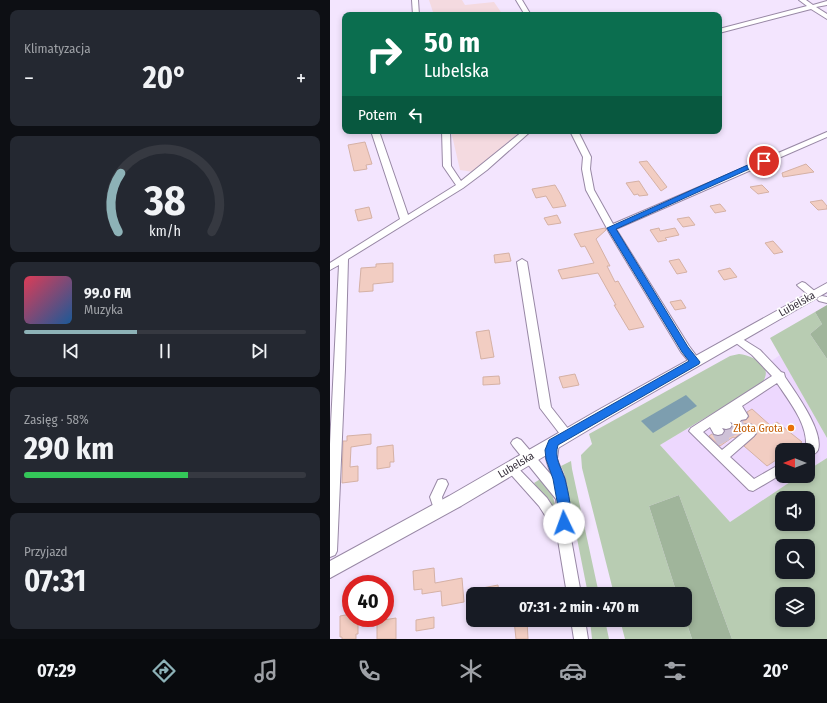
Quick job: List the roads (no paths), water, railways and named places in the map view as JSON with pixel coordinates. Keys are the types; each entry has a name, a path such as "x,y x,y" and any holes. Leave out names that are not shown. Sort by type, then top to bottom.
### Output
{"main road":[{"name":"Lubelska","path":"331,565 395,534 736,338 822,295"}],"street":[{"path":"415,0 416,12"},
{"path":"519,0 526,12"},
{"path":"802,0 827,17"},
{"path":"722,30 753,20 827,3"},
{"path":"376,134 405,220"},
{"path":"446,134 447,166 460,186"},
{"path":"330,267 460,186 484,168 524,134"},
{"path":"576,134 587,157 586,169 590,190 611,228 685,349 696,362"},
{"path":"611,228 827,134"},
{"path":"330,551 340,370 344,257"},
{"path":"522,262 546,408 567,435"},
{"path":"802,285 822,295"},
{"path":"736,338 756,353 780,376 805,420 813,443"},
{"path":"775,472 754,486 734,441 695,431 780,376"},
{"path":"725,412 730,423 725,412"},
{"path":"517,443 562,496"},
{"path":"553,443 551,459 559,479 565,512 563,533 573,587"},
{"path":"511,468 543,502 563,533"},
{"path":"437,502 436,496 442,484"},
{"path":"579,627 581,639"}],"water":[{"path":"686,395 697,406 653,433 641,421"}],"tunnel":[{"path":"735,420 741,432"},
{"path":"726,425 732,438"},
{"path":"718,431 724,443"}],"place":[{"name":"Złota Grota","path":"791,428"}]}
